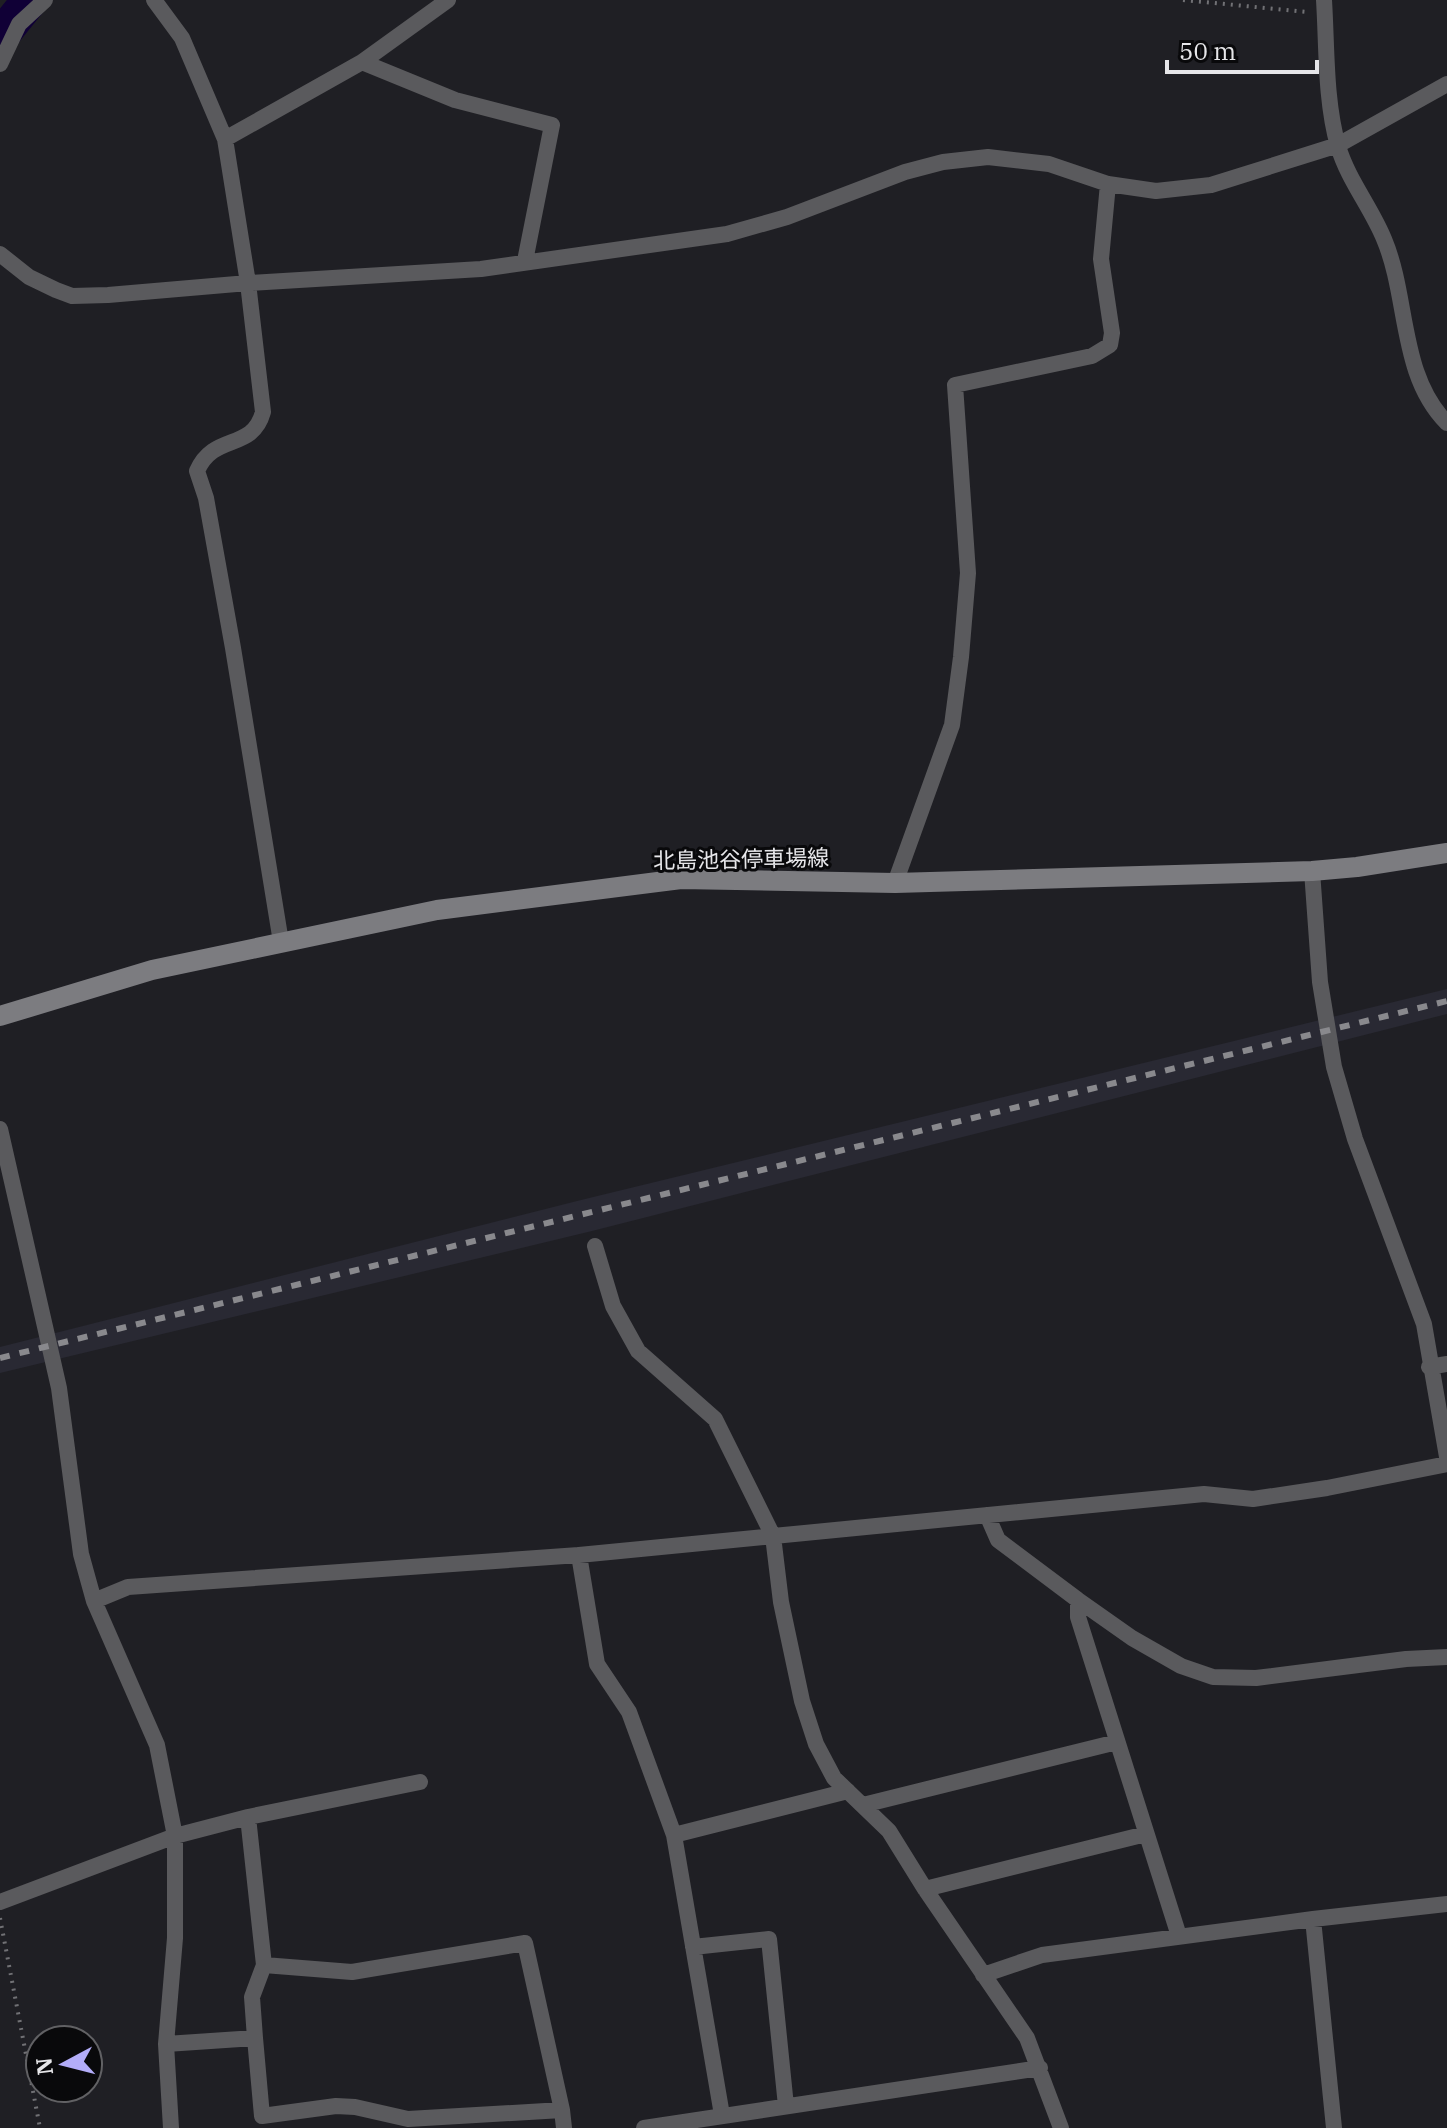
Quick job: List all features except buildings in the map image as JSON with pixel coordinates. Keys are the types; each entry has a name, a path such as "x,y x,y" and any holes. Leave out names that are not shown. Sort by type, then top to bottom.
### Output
{"main road":[{"name":"北島池谷停車場線","path":"0,1016 152,970 437,910 681,879 895,883 1312,871 1447,853"}],"street":[{"path":"0,64 19,24 45,0"},
{"path":"154,0 182,38 225,139 248,283 263,412 259,426 247,436 214,448 203,458 197,471 206,498 233,648 281,942"},
{"path":"225,139 362,62 448,0"},
{"path":"1325,7 1331,109 1338,145 1348,172 1385,240 1415,367 1431,404 1447,423"},
{"path":"362,62 455,100 552,125 525,261"},
{"path":"0,254 29,277 72,296 481,269 727,234 787,217 905,172 943,162 988,157 1049,164 1108,184 1156,191 1211,185 1338,145 1447,84"},
{"path":"895,883 952,725 959,671 968,573 955,385 1092,356 1110,345 1112,333 1101,259 1108,184"},
{"path":"1312,871 1320,982 1334,1067 1355,1139 1424,1324 1429,1367 1447,1457"},
{"path":"0,1129 59,1388 81,1554 94,1601 157,1745 175,1836 175,1938 166,2044 171,2128"},
{"path":"595,1246 613,1306 638,1351 715,1419 773,1536 781,1602 802,1701 816,1744 834,1778 889,1831 1027,2038 1061,2128"},
{"path":"1429,1367 1447,1364"},
{"path":"94,1601 128,1587 579,1555 1204,1494 1253,1499 1447,1464"},
{"path":"987,1515 998,1540 1078,1600 1132,1638 1169,1659 1213,1677 1256,1678 1406,1659 1447,1657"},
{"path":"579,1555 597,1664 629,1712 674,1835 722,2115"},
{"path":"1078,1600 1078,1617 1179,1936"},
{"path":"863,1805 1117,1742"},
{"path":"0,1902 175,1836 248,1817 420,1782"},
{"path":"674,1835 848,1791"},
{"path":"248,1817 264,1965 252,1997 262,2116 336,2106 408,2119 562,2110"},
{"path":"925,1889 1146,1834"},
{"path":"983,1975 1042,1955 1447,1904"},
{"path":"1313,1919 1334,2128"},
{"path":"693,1947 769,1939 786,2106"},
{"path":"264,1965 352,1972 525,1943 564,2128"},
{"path":"166,2044 255,2038"},
{"path":"644,2128 1040,2068"}],"path":[{"path":"1183,0 1325,7"},
{"path":"0,1918 40,2128"}],"shaded area":[{"path":"1447,989 1447,1014 592,1231 0,1373 0,1347 581,1200"}],"waterway":[{"path":"0,37 30,0"}],"railway":[{"path":"0,1358 1447,1001"}]}
